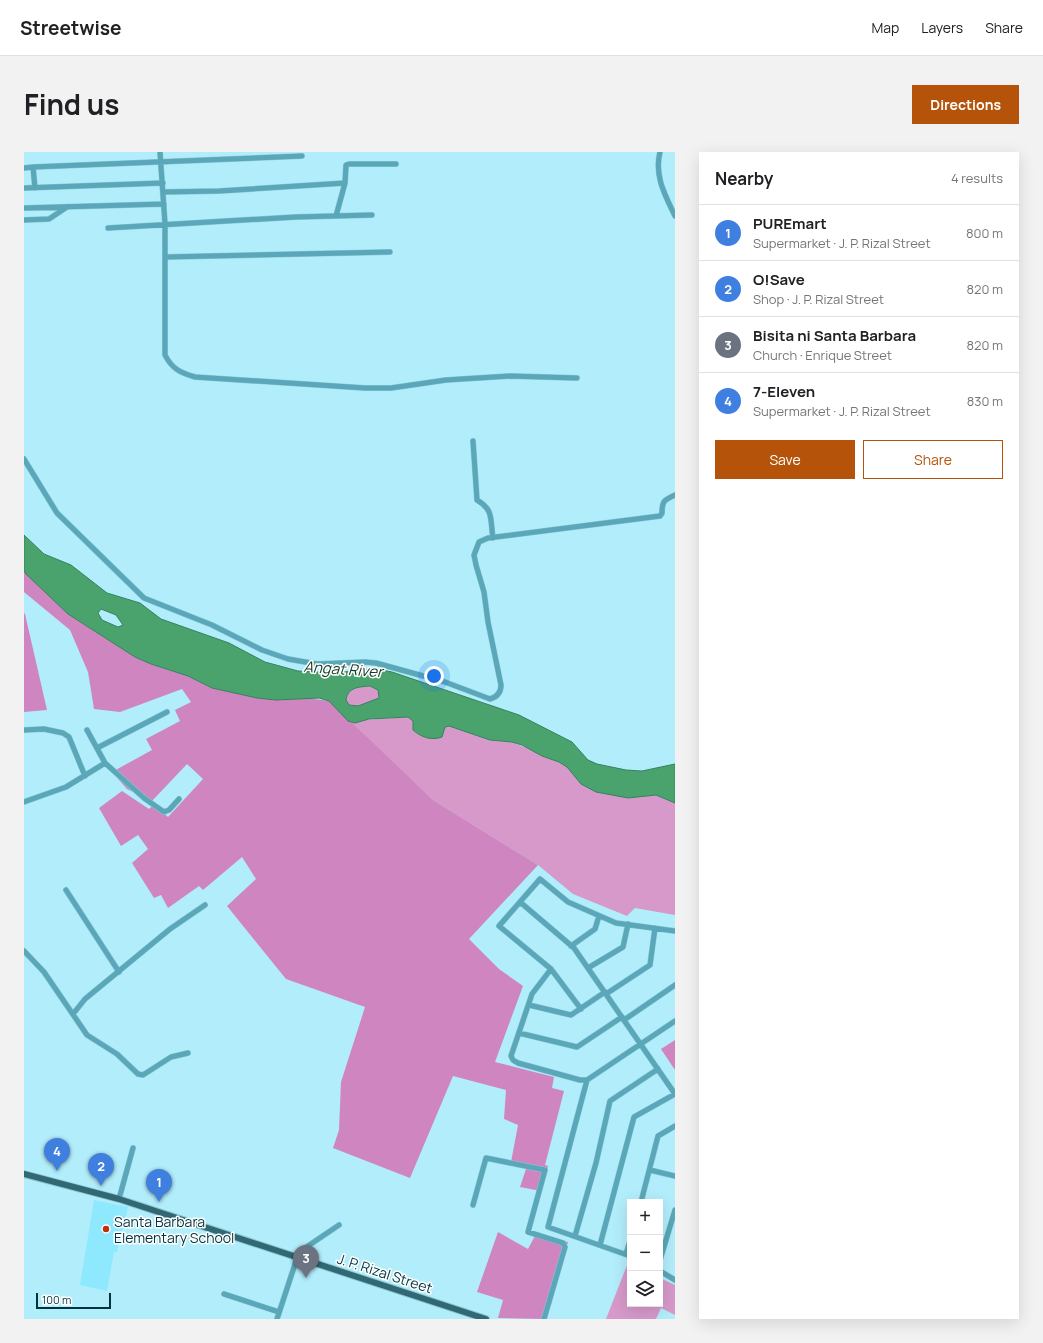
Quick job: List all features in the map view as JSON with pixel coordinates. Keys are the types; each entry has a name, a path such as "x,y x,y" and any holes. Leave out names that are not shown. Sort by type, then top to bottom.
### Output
{"main road":[{"name":"J. P. Rizal Street","path":"24,1174 119,1199 299,1256 486,1319"}],"street":[{"path":"160,152 165,224 165,355 170,365 180,373 195,377 384,388 464,378 510,376 577,378"},
{"path":"660,152 659,177 662,188 675,216"},
{"path":"24,168 302,156"},
{"path":"336,216 345,183 345,168 349,164 396,164"},
{"path":"33,167 34,188"},
{"path":"24,188 163,183"},
{"path":"163,192 219,191 345,183"},
{"path":"24,208 164,204"},
{"path":"24,220 50,219 68,207"},
{"path":"108,228 372,215"},
{"path":"165,257 390,252"},
{"path":"473,441 477,500 487,506 490,511 493,538"},
{"path":"24,459 57,513 144,598 212,625 262,650 288,659 317,664 376,663 445,682 490,699 495,697 501,689 501,685 488,622 484,592 474,555 479,542 493,538 660,516 662,513 661,504 663,501 675,496"},
{"path":"97,748 166,712"},
{"path":"24,730 44,729 63,732 69,738 85,776"},
{"path":"88,730 105,762 144,798 164,812 169,810 179,799"},
{"path":"24,802 66,787 105,762"},
{"path":"581,1009 551,969 499,926 540,879 568,902 616,923 675,931"},
{"path":"66,890 118,972"},
{"path":"520,902 571,946 606,993 675,1094 634,1117 600,1245"},
{"path":"73,1014 85,999 170,929 205,905"},
{"path":"571,946 595,930 599,916"},
{"path":"588,968 623,946 628,924"},
{"path":"529,1005 570,1015 581,1009 650,965 655,928"},
{"path":"24,951 44,972 87,1036 117,1054 138,1074 143,1075 171,1057 188,1053"},
{"path":"551,969 532,994 511,1056 513,1060 580,1080 587,1080 675,1021"},
{"path":"519,1033 577,1047 623,1019 675,984"},
{"path":"575,1236 596,1163 610,1101 658,1069"},
{"path":"587,1080 548,1228 627,1255"},
{"path":"642,1199 658,1136 675,1126"},
{"path":"119,1199 133,1148"},
{"path":"473,1205 486,1158 545,1170 528,1232 563,1243 565,1247 544,1319"},
{"path":"650,1170 675,1176"},
{"path":"663,1250 675,1210"},
{"path":"277,1319 302,1250 339,1225"},
{"path":"662,1271 675,1280"},
{"path":"224,1294 279,1312"}],"shaded area":[{"path":"24,535 44,554 71,565 107,593 140,603 161,619 229,643 265,662 298,671 333,673 376,669 392,672 519,715 572,742 588,760 597,764 626,770 642,771 675,764 675,803 656,795 628,798 596,792 581,784 567,767 522,745 512,742 490,740 449,726 445,727 442,737 434,739 419,735 413,730 413,721 408,717 369,719 355,723 348,721 329,701 319,698 276,700 257,698 212,688 188,676 135,657 68,614 24,571","holes":["101,609 116,615 123,625 118,627 102,620 98,613","370,686 378,690 379,698 358,706 349,705 346,700 349,692 358,687"]},
{"path":"24,571 68,614 135,657 151,664 188,676 212,688 276,700 308,698 329,701 433,800 538,865 469,939 499,969 523,986 495,1062 554,1077 552,1088 564,1091 545,1165 548,1166 541,1191 520,1187 527,1166 511,1162 518,1125 504,1119 506,1090 453,1076 410,1178 333,1148 339,1130 341,1082 365,1007 286,979 227,906 256,879 242,857 203,890 199,886 168,908 161,895 154,898 132,863 148,849 138,835 121,846 99,808 122,791 149,809 154,804 168,817 203,779 187,764 152,801 127,789 112,772 152,750 146,739 180,721 175,710 191,702 182,689 120,712 94,709 88,672 70,630 24,592"},
{"path":"24,613 25,614 47,710 24,712"},
{"path":"370,686 378,690 379,698 358,706 349,705 346,701 347,696 352,690 358,687"},
{"path":"408,717 413,721 413,730 423,736 430,737 443,734 445,727 449,726 490,740 512,742 559,762 567,767 581,784 628,798 656,795 675,803 675,915 635,908 627,916 573,894 538,865 433,800 348,721"},
{"path":"675,1040 675,1070 661,1049"},
{"name":"Santa Barbara Elementary School","path":"94,1200 128,1207 117,1252 114,1252 107,1291 80,1285"},
{"path":"498,1232 528,1249 536,1234 568,1242 544,1319 498,1318 503,1300 477,1292"},
{"path":"627,1265 627,1307 663,1307 663,1279 675,1285 675,1315 661,1308 656,1319 606,1319"}],"place":[{"name":"7-Eleven","path":"57,1171"},
{"name":"O!Save","path":"101,1186"},
{"name":"PUREmart","path":"159,1202"},
{"name":"Santa Barbara Elementary School","path":"106,1229"},
{"name":"Bisita ni Santa Barbara","path":"306,1278"}],"water label":[{"name":"Angat River","path":"343,669"}]}
